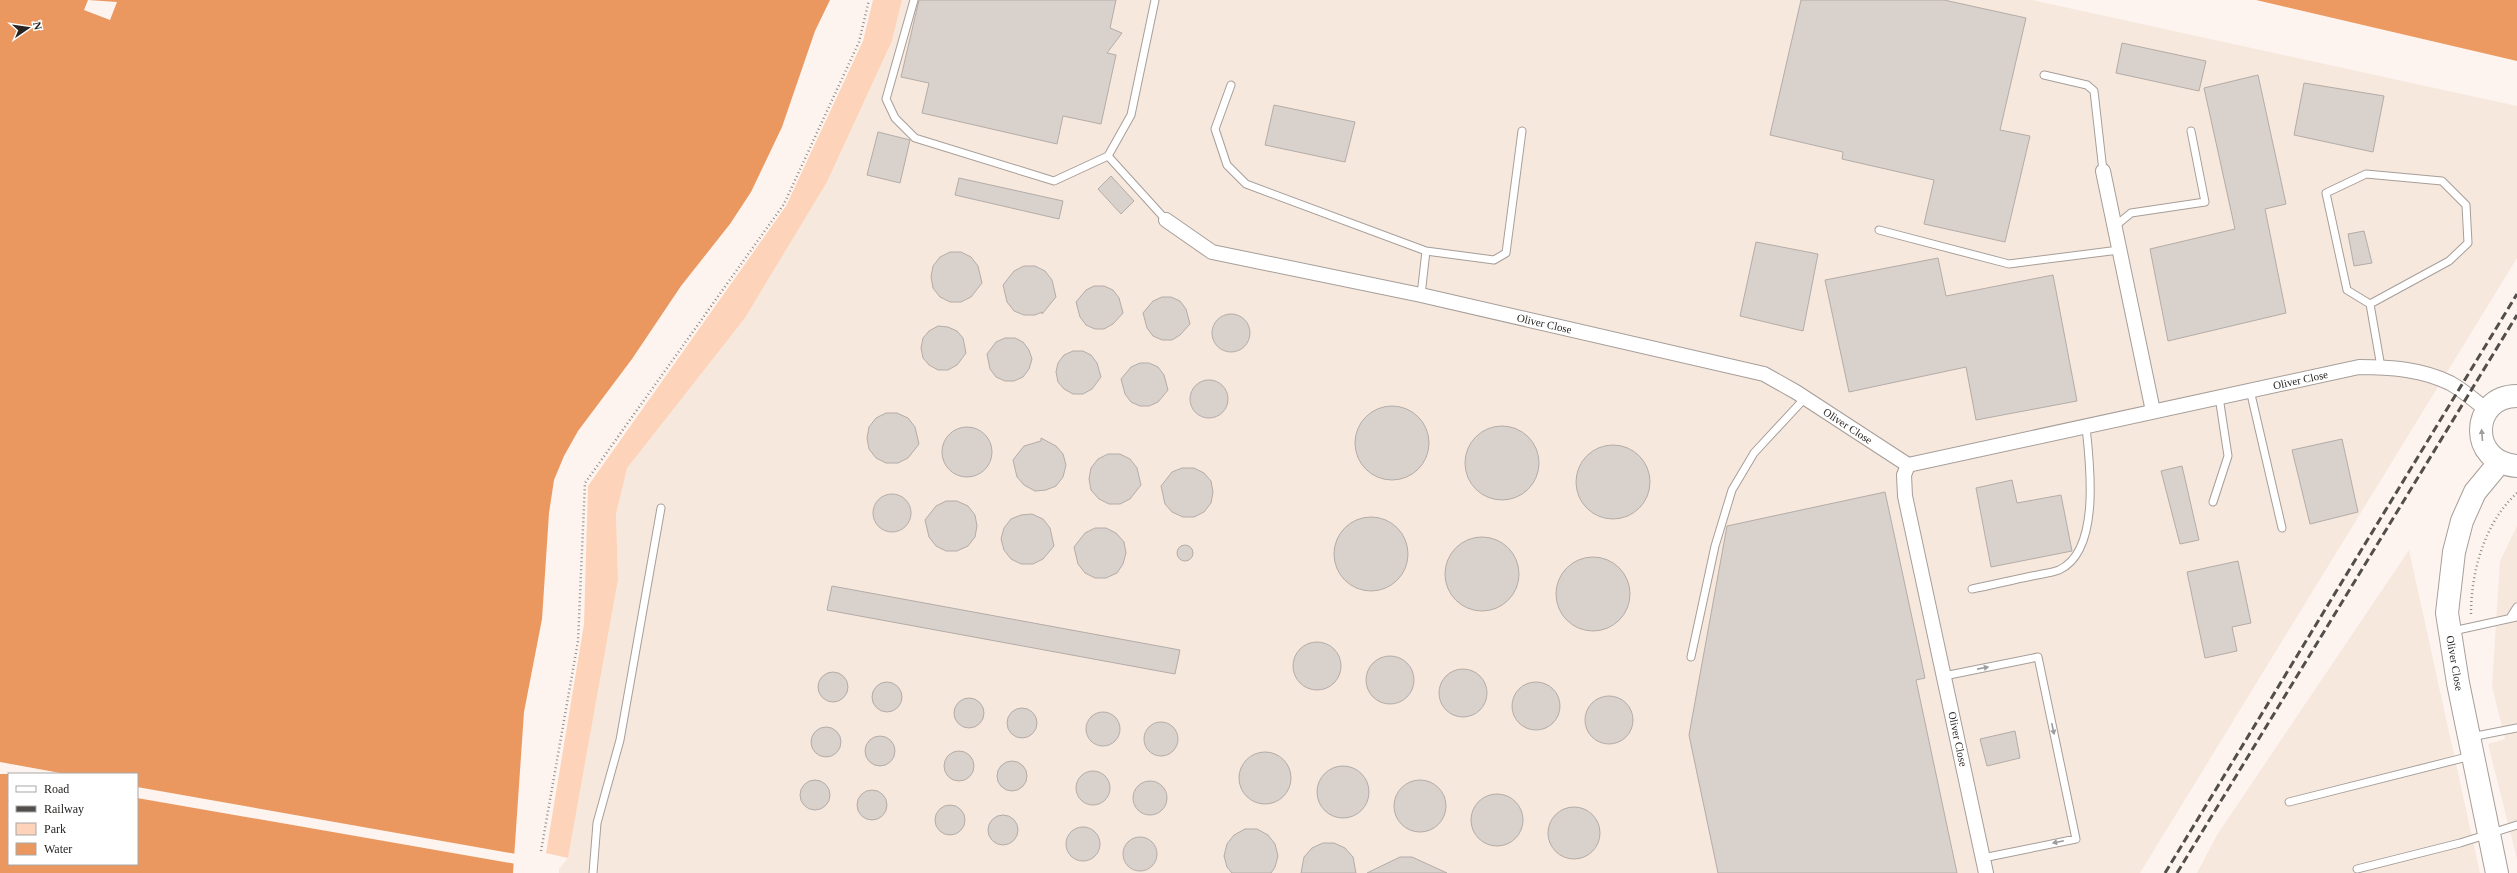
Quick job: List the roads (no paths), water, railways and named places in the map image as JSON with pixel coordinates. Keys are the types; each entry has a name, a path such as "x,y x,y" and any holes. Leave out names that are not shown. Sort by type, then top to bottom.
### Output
{"main road":[{"path":"2508,464 2490,455 2482,439 2482,421 2487,410 2505,398 2517,396"},
{"name":"Oliver Close","path":"2497,873 2471,747 2449,632 2447,613 2454,552 2462,521 2474,492 2508,464"}],"street":[{"path":"2102,171 2153,411"},
{"name":"Oliver Close","path":"1166,220 1212,252 1420,295 1764,374 1805,398 1908,464 2086,427 2153,411 2359,367 2381,367 2432,376 2451,384 2487,410"},
{"name":"Oliver Close","path":"1908,464 1904,475 1905,496 1986,873"}],"lane":[{"path":"914,0 886,99 895,118 915,138 1054,181 1108,156 1131,115 1155,0"},
{"path":"2044,74 2087,85 2094,91 2102,171"},
{"path":"1231,85 1214,129 1227,165 1246,184 1426,251 1494,260 1506,253 1522,131"},
{"path":"2114,227 2131,213 2205,202 2191,131"},
{"path":"1108,156 1166,220"},
{"path":"2370,304 2450,261 2468,243 2466,204 2442,181 2366,174 2326,193 2348,290 2370,304 2381,367"},
{"path":"1879,230 2009,264 2119,250"},
{"path":"1420,295 1426,251"},
{"path":"2250,390 2282,528"},
{"path":"2213,502 2228,456 2219,397"},
{"path":"1691,658 1715,546 1732,490 1754,453 1805,398"},
{"path":"1972,589 2059,570 2073,560 2082,546 2087,526 2090,466 2086,427"},
{"path":"593,873 597,823 620,740 661,508"},
{"path":"2449,632 2514,617 2517,607"},
{"path":"1944,676 2038,657 2076,839 1983,858"},
{"path":"2289,802 2471,747 2517,728"},
{"path":"2357,869 2460,843 2517,825"}],"water":[{"path":"0,0 830,0 815,31 782,127 751,192 730,224 681,286 632,359 578,431 564,456 554,480 549,513 542,619 524,712 513,873 0,873"}],"railway":[{"path":"2165,873 2517,294"},
{"path":"2177,873 2517,315"}]}
